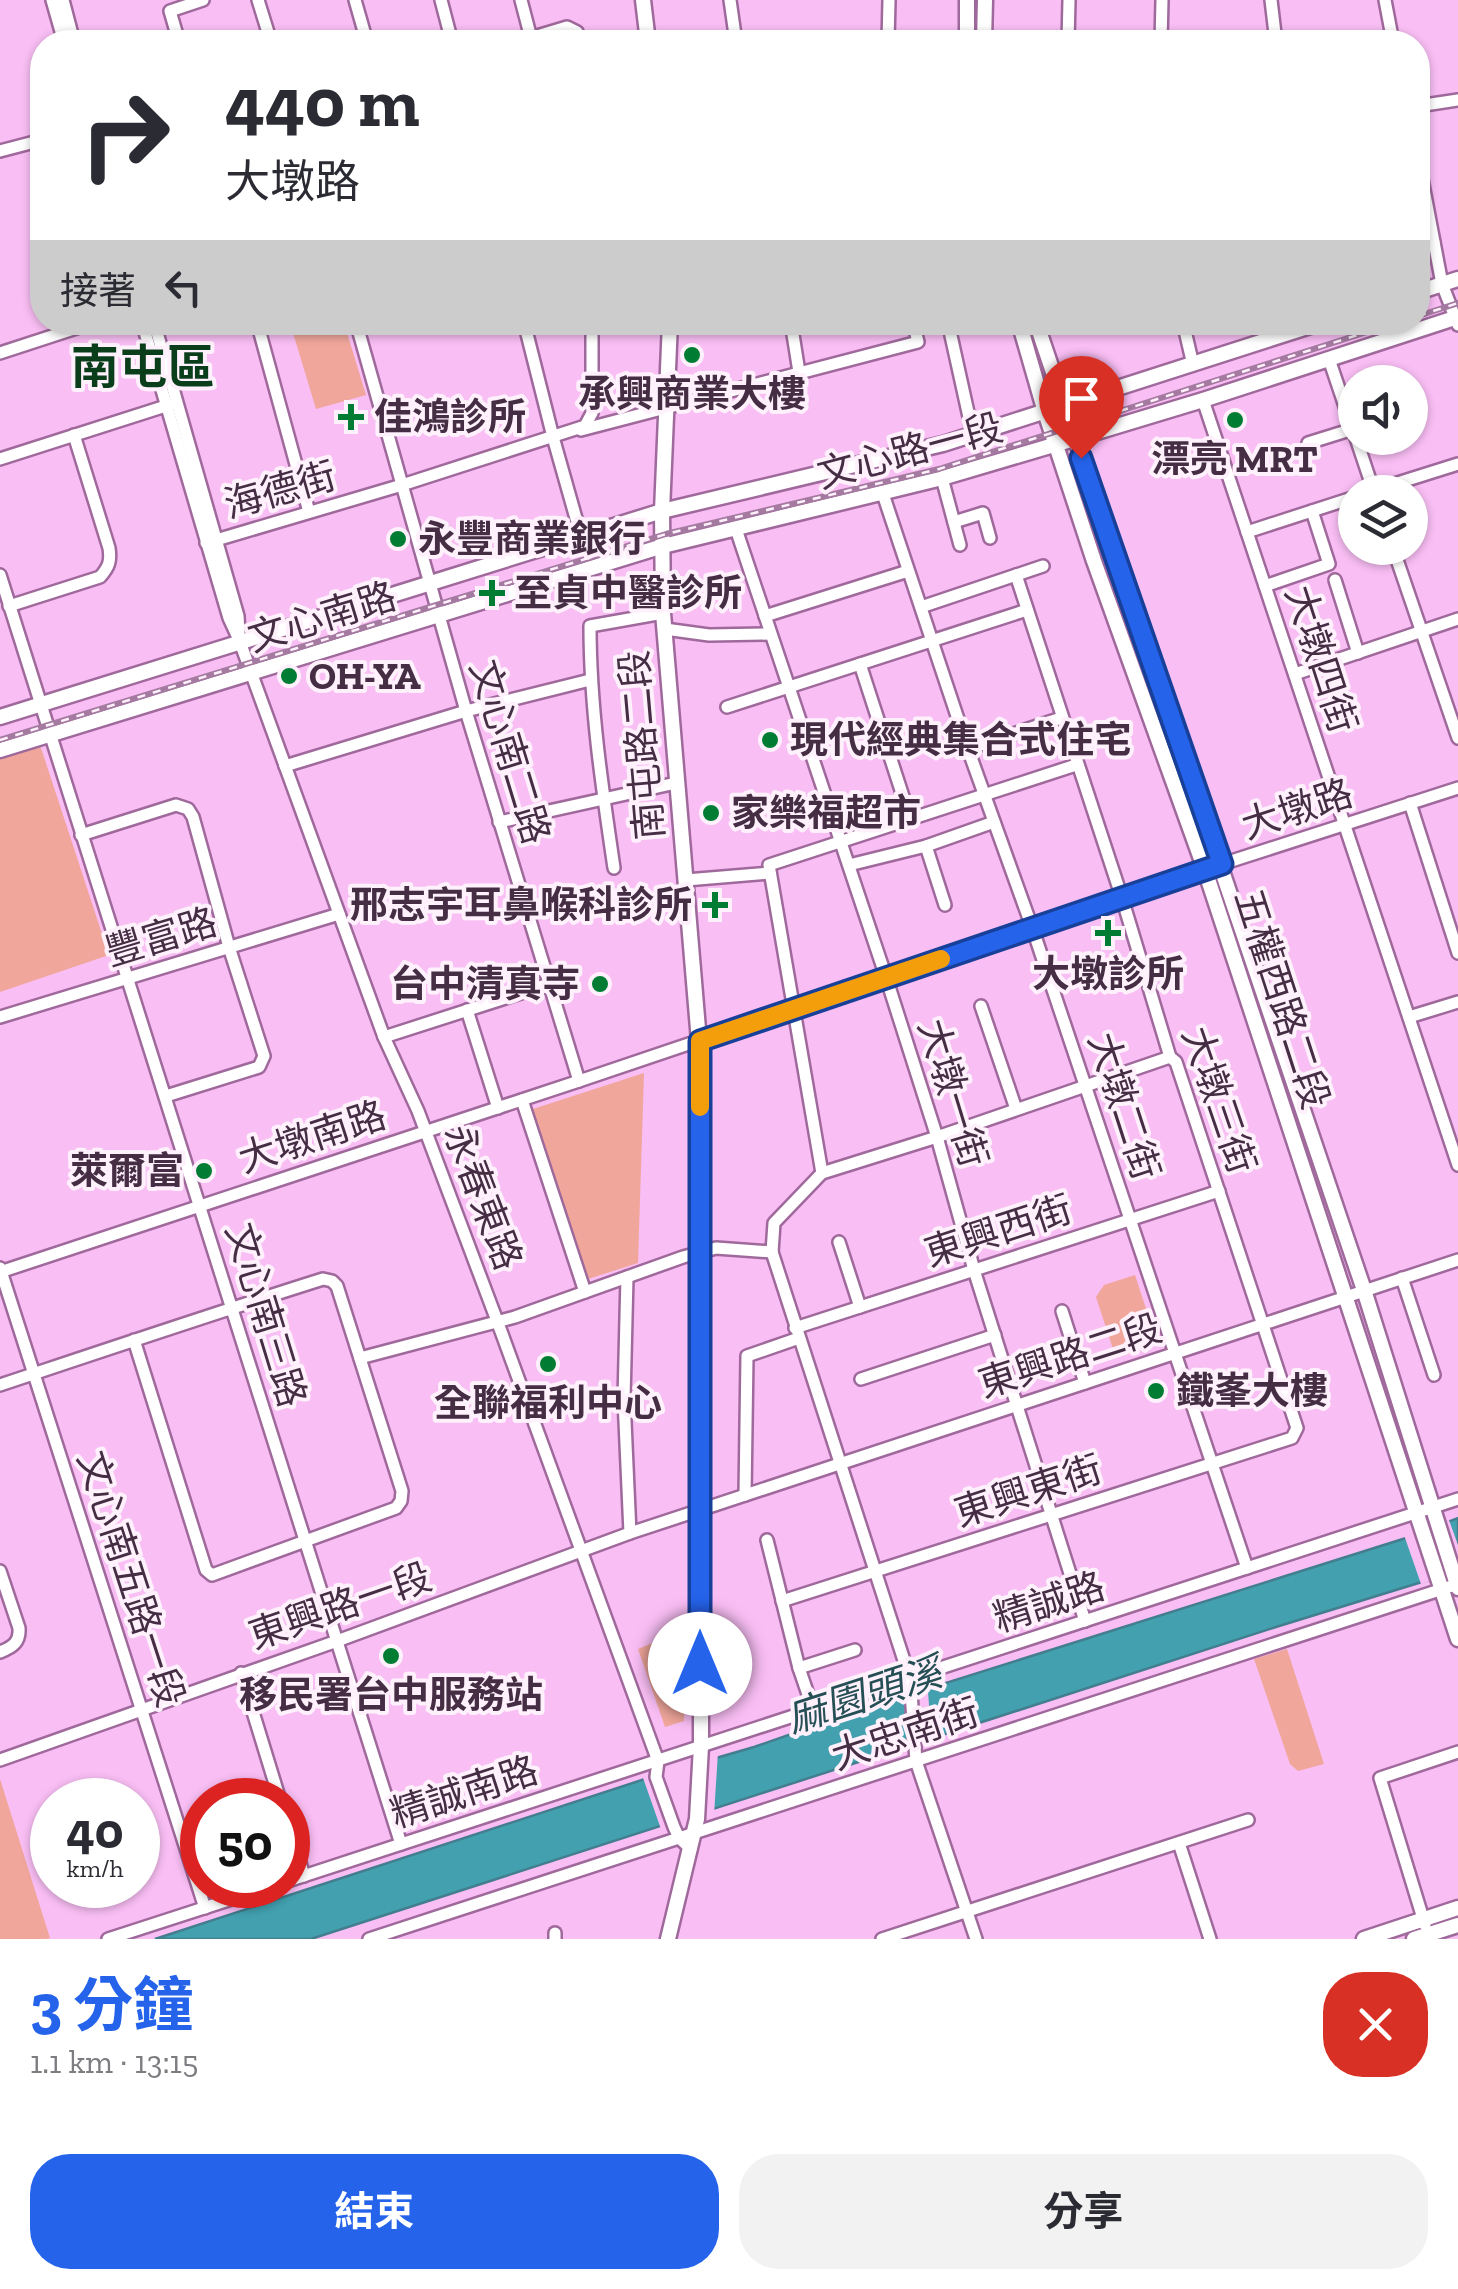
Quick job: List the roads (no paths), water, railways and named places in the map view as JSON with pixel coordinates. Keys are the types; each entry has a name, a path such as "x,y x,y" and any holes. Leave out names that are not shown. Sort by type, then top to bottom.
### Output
{"main road":[{"path":"643,0 647,30"},
{"path":"967,0 967,30"},
{"path":"984,30 985,0"},
{"path":"1430,288 1458,279"},
{"name":"文心路一段","path":"1430,328 1457,320"},
{"name":"南屯路二段","path":"668,1939 681,1838 696,1826 701,1746 700,1041 664,621 662,511 670,335"},
{"name":"五權西路二段","path":"1023,335 1094,561 1205,870 1458,1638"},
{"name":"五權西路二段","path":"1040,335 1222,864 1457,1582"},
{"name":"文心路一段","path":"662,511 973,435 1284,335"},
{"name":"文心路一段","path":"662,546 942,478 1408,335"},
{"name":"文心南路","path":"0,717 662,511"},
{"name":"文心南路","path":"0,750 662,546"},
{"path":"1424,1933 1458,1908"},
{"path":"1364,1939 1458,1925"}],"street":[{"path":"52,0 61,30"},
{"path":"63,0 71,30"},
{"path":"176,30 170,10 203,0"},
{"path":"258,0 267,30"},
{"path":"355,0 363,30"},
{"path":"441,0 449,30"},
{"path":"520,0 529,30"},
{"path":"730,0 734,30"},
{"path":"889,30 890,0"},
{"path":"1069,30 1070,0"},
{"path":"1161,30 1162,0"},
{"path":"1271,0 1275,30"},
{"path":"1385,0 1391,30"},
{"path":"1430,104 1458,100"},
{"path":"0,151 30,143"},
{"path":"1430,221 1442,284 1457,320"},
{"path":"1430,241 1434,242"},
{"path":"1442,284 1458,296"},
{"path":"0,353 55,335"},
{"name":"永春東路","path":"147,335 238,616 240,642 251,673 384,1037 425,1131 497,1322 658,1760 656,1777 681,1838"},
{"name":"永春東路","path":"157,335 171,404"},
{"path":"261,335 309,512"},
{"name":"文心南二路","path":"360,335 466,711 579,1082"},
{"path":"527,335 581,536"},
{"name":"海德街","path":"211,541 585,426 592,413 592,335"},
{"path":"793,335 799,372"},
{"path":"553,438 918,342 916,335"},
{"path":"951,335 973,435"},
{"path":"1186,335 1193,365"},
{"path":"1329,359 1338,385"},
{"name":"大墩四街","path":"1203,400 1410,1017 1452,1130 1458,1166"},
{"path":"0,459 171,404"},
{"path":"10,606 100,577 108,568 109,548 74,436"},
{"path":"1308,443 1338,437"},
{"path":"1424,475 1458,464"},
{"path":"942,478 960,545"},
{"name":"大墩二街","path":"883,494 1248,1568"},
{"path":"1247,532 1338,503"},
{"path":"1265,586 1330,564 1312,511"},
{"path":"954,522 983,513 990,538"},
{"name":"大墩一街","path":"736,529 886,977 1085,1621"},
{"path":"1399,565 1458,738"},
{"path":"920,607 1043,566"},
{"path":"765,616 908,571"},
{"name":"大墩三街","path":"1016,575 1170,1057 1176,1062 1297,1428 1292,1438"},
{"name":"文心南三路","path":"0,576 402,1844"},
{"path":"1334,580 1358,653"},
{"path":"727,707 1027,610"},
{"path":"1295,674 1458,619"},
{"path":"614,868 590,680 590,626 664,621 709,634 770,634"},
{"path":"860,664 910,818"},
{"path":"285,766 466,711 590,680"},
{"path":"968,748 1061,718"},
{"path":"822,1172 769,865 1076,765"},
{"path":"500,822 676,783"},
{"name":"大墩路","path":"700,1041 1458,788"},
{"path":"1410,804 1458,952"},
{"path":"81,835 176,805 188,809 193,817 264,1056 259,1068 166,1096"},
{"path":"849,865 926,846 994,822"},
{"path":"926,846 944,905"},
{"path":"686,880 770,872"},
{"name":"豐富路","path":"0,1016 339,914"},
{"path":"384,1037 549,984"},
{"path":"1410,1017 1458,1002"},
{"path":"981,1006 1016,1109"},
{"path":"467,1010 498,1108"},
{"name":"大墩南路","path":"0,1270 700,1041"},
{"path":"976,1939 916,1756 910,1684 772,1252 774,1222 822,1172 1170,1057"},
{"path":"522,1100 586,1292"},
{"name":"東興西街","path":"745,1495 746,1356 860,1307 1219,1192"},
{"path":"839,1242 860,1307"},
{"path":"360,1358 497,1322 699,1252 716,1248 772,1252"},
{"name":"東興路二段","path":"701,1510 1458,1260"},
{"name":"文心南五路一段","path":"0,1270 180,1833"},
{"path":"627,1277 624,1400 630,1533"},
{"path":"1402,1278 1434,1375"},
{"path":"0,1385 134,1340 323,1279 332,1281 337,1286 402,1492 396,1508 212,1575 206,1570 134,1340"},
{"path":"1062,1311 1086,1383"},
{"path":"861,1379 995,1335"},
{"name":"東興東街","path":"782,1602 1292,1438"},
{"name":"精誠路","path":"658,1760 813,1709 910,1684 1248,1568 1434,1515 1458,1499"},
{"name":"東興路一段","path":"0,1760 701,1510"},
{"path":"767,1540 813,1709"},
{"path":"0,1571 20,1637 0,1652"},
{"name":"大忠南街","path":"696,1826 1440,1584 1457,1582"},
{"path":"799,1668 855,1650"},
{"path":"241,1673 273,1778"},
{"path":"1424,1933 1380,1778 1458,1752"},
{"name":"精誠南路","path":"310,1874 658,1760"},
{"path":"882,1939 1248,1820"},
{"path":"369,1939 681,1838"},
{"path":"1179,1843 1210,1939"},
{"path":"108,1939 204,1908"}],"railway":[{"path":"1430,312 1458,303"},
{"path":"0,740 666,534 939,469 1357,335"}],"place":[{"name":"承興商業大樓","path":"692,355"},
{"name":"佳鴻診所","path":"351,417"},
{"name":"漂亮 MRT","path":"1235,420"},
{"name":"永豐商業銀行","path":"398,539"},
{"name":"至貞中醫診所","path":"492,593"},
{"name":"OH-YA","path":"289,676"},
{"name":"現代經典集合式住宅","path":"770,740"},
{"name":"家樂福超市","path":"711,813"},
{"name":"邢志宇耳鼻喉科診所","path":"715,905"},
{"name":"大墩診所","path":"1108,933"},
{"name":"台中清真寺","path":"600,984"},
{"name":"萊爾富","path":"204,1171"},
{"name":"全聯福利中心","path":"548,1364"},
{"name":"鐵峯大樓","path":"1156,1391"},
{"name":"移民署台中服務站","path":"391,1656"}],"district":[{"name":"南屯區","path":"143,367"}],"water label":[{"name":"麻園頭溪","path":"864,1695"}]}
